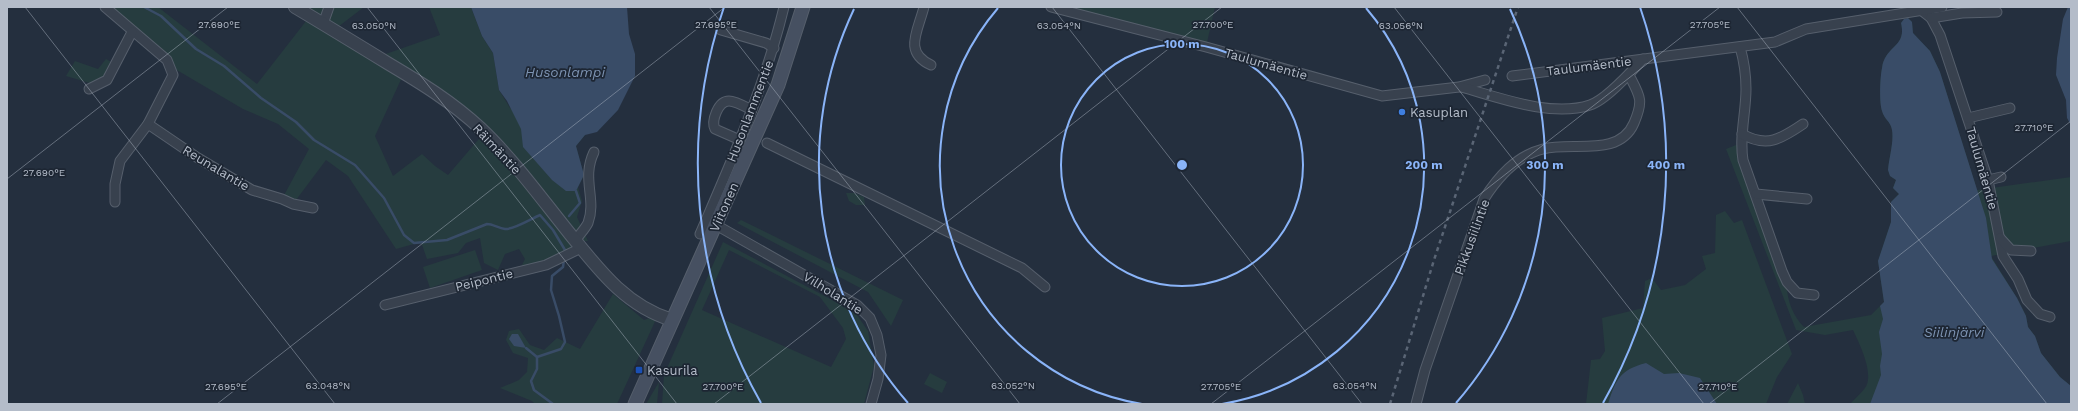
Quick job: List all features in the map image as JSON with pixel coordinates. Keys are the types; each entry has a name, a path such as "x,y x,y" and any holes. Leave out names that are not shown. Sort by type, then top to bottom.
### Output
{"main road":[{"name":"Viitonen","path":"634,404 778,85 803,7"}],"street":[{"path":"105,7 166,60 173,75 148,124 120,161 115,184 115,202"},
{"name":"Räimäntie","path":"295,7 442,96 480,128 518,170 578,244 618,289 635,303 658,315 672,320"},
{"path":"323,24 329,7"},
{"name":"Husonlammentie","path":"700,234 752,110 774,48 784,7"},
{"path":"924,7 914,48 918,57 931,65"},
{"name":"Taulumäentie","path":"1051,7 1206,47 1382,96 1459,87 1485,80"},
{"name":"Taulumäentie","path":"1512,76 1775,42 1806,29 1942,7"},
{"name":"Taulumäentie","path":"1923,9 1931,18 1940,35 1968,118 1988,180 2003,256 2018,279 2027,300 2040,314 2050,317"},
{"path":"1931,18 1962,13 1997,12"},
{"path":"721,30 766,43 774,48"},
{"path":"89,89 107,80 132,32"},
{"path":"1740,46 1745,66 1746,90 1742,134 1743,160 1787,282 1796,293 1814,295"},
{"name":"Taulumäentie","path":"1459,87 1521,104 1562,109 1590,105 1629,75 1643,59"},
{"name":"Pikkusiilintie","path":"1416,404 1425,370 1484,199 1495,181 1524,157 1543,148 1592,146 1620,140 1630,132 1640,108 1639,94 1629,75"},
{"path":"740,140 715,129 714,120 719,108 724,102 729,101 752,110"},
{"path":"1968,118 2010,108"},
{"name":"Reunalantie","path":"148,124 198,158 252,190 293,204 313,208"},
{"path":"1742,134 1754,141 1774,141 1786,136 1804,124"},
{"path":"767,143 1022,268 1046,286"},
{"path":"578,244 588,223 592,206 588,181 590,160 594,152"},
{"path":"1988,180 2001,177"},
{"path":"1756,194 1807,199"},
{"name":"Vilholantie","path":"716,225 857,305 870,318 877,335 881,355 878,379 871,404"},
{"path":"2000,238 2011,250 2031,251"},
{"name":"Peipontie","path":"385,305 546,265 578,244"}],"green space":[{"path":"105,7 158,7 257,84 310,16 300,7 364,7 334,30 377,57 440,35 429,7 471,7 482,36 493,53 499,90 510,108 585,135 576,146 584,175 578,187 582,201 577,217 588,241 576,241 581,248 519,271 525,259 519,249 505,254 498,270 484,263 480,238 466,243 458,253 427,259 421,242 396,249 348,176 326,160 293,204 282,199 309,149 278,124 243,109 170,66","holes":["404,73 484,133 448,175 422,154 393,176 375,136"]},
{"path":"1051,7 1215,7 1206,47"},
{"path":"1908,18 1912,22 1913,33 1930,51 1940,72 1977,190 2071,177 2071,241 1991,256 2017,298 2026,316 2028,327 2035,336 2041,353 2060,377 2071,386 2071,404 1912,225 1896,404 1850,404 1865,388 1868,382 1865,359 1853,330 1825,335 1796,330 1726,149 1741,143 1787,282 1789,301 1800,323 1804,327 1871,315 1884,302 1878,261 1891,222 1891,202 1899,194 1893,188 1896,180 1890,176 1888,170 1892,135 1891,127 1883,114 1880,102 1881,72 1884,60 1901,37 1901,23 1904,19"},
{"path":"106,59 113,63 101,80 93,84 66,76 75,61 98,69"},
{"path":"846,193 854,193 864,197 865,205 856,205 849,201"},
{"path":"1725,211 1734,223 1742,220 1792,354 1777,377 1766,404 1586,404 1591,360 1600,359 1605,351 1602,318 1643,308 1645,281 1652,278 1661,290 1685,285 1706,269 1702,256 1715,253 1716,215"},
{"path":"741,220 903,300 891,326 868,292 737,223"},
{"path":"723,242 834,301 857,315 868,331 874,366 864,404 662,404 664,375","holes":["729,250 820,297 843,328 846,339 831,367 702,310"]},
{"path":"475,250 482,270 430,288 423,267"},
{"path":"613,294 644,320 658,315 617,404 535,404 532,401 500,388 519,380 527,372 528,358 513,353 506,340 509,331 519,329 530,345 544,350 557,338 580,349"},
{"path":"930,373 947,382 942,393 924,384"},
{"path":"659,382 657,404 646,404"},
{"path":"1798,383 1805,404 1787,404"}],"water":[{"name":"Husonlampi","path":"471,7 627,7 629,34 635,54 635,76 618,110 597,132 585,135 576,146 584,175 576,191 566,191 552,180 523,147 521,129 507,101 499,90 493,53 482,36"},
{"path":"2068,7 2071,7 2071,125 2067,118 2066,100 2056,75 2063,19"},
{"name":"Siilinjärvi","path":"1908,18 1912,22 1913,33 1930,51 1940,72 1986,218 1992,259 2017,298 2026,316 2028,327 2035,336 2041,353 2060,377 2071,386 2071,404 1870,404 1881,375 1880,366 1882,354 1879,332 1883,319 1880,306 1884,302 1878,261 1891,222 1891,202 1899,194 1893,188 1896,180 1890,176 1888,170 1892,135 1891,127 1883,114 1881,107 1881,78 1884,60 1901,37 1901,23 1904,19"},
{"path":"512,334 518,334 526,348 514,346 509,339"},
{"path":"1646,363 1664,374 1679,373 1700,378 1717,404 1608,404 1620,377 1630,369"}],"waterway":[{"path":"144,7 161,16 196,49 224,66 261,98 296,122 314,140 355,165 384,198 404,235 414,243 447,240 487,224 508,229 540,215 553,230 565,250 564,254"},
{"path":"569,216 580,203 576,191"},
{"path":"553,404 534,390 531,381 537,369 537,357 561,349 565,342 551,290 552,276 563,267 564,259"},
{"path":"526,348 537,357"}],"railway":[{"path":"1390,404 1434,260 1518,7"}],"place":[{"name":"Kasuplan","path":"1402,112"},
{"name":"Kasurila","path":"639,370"}]}
